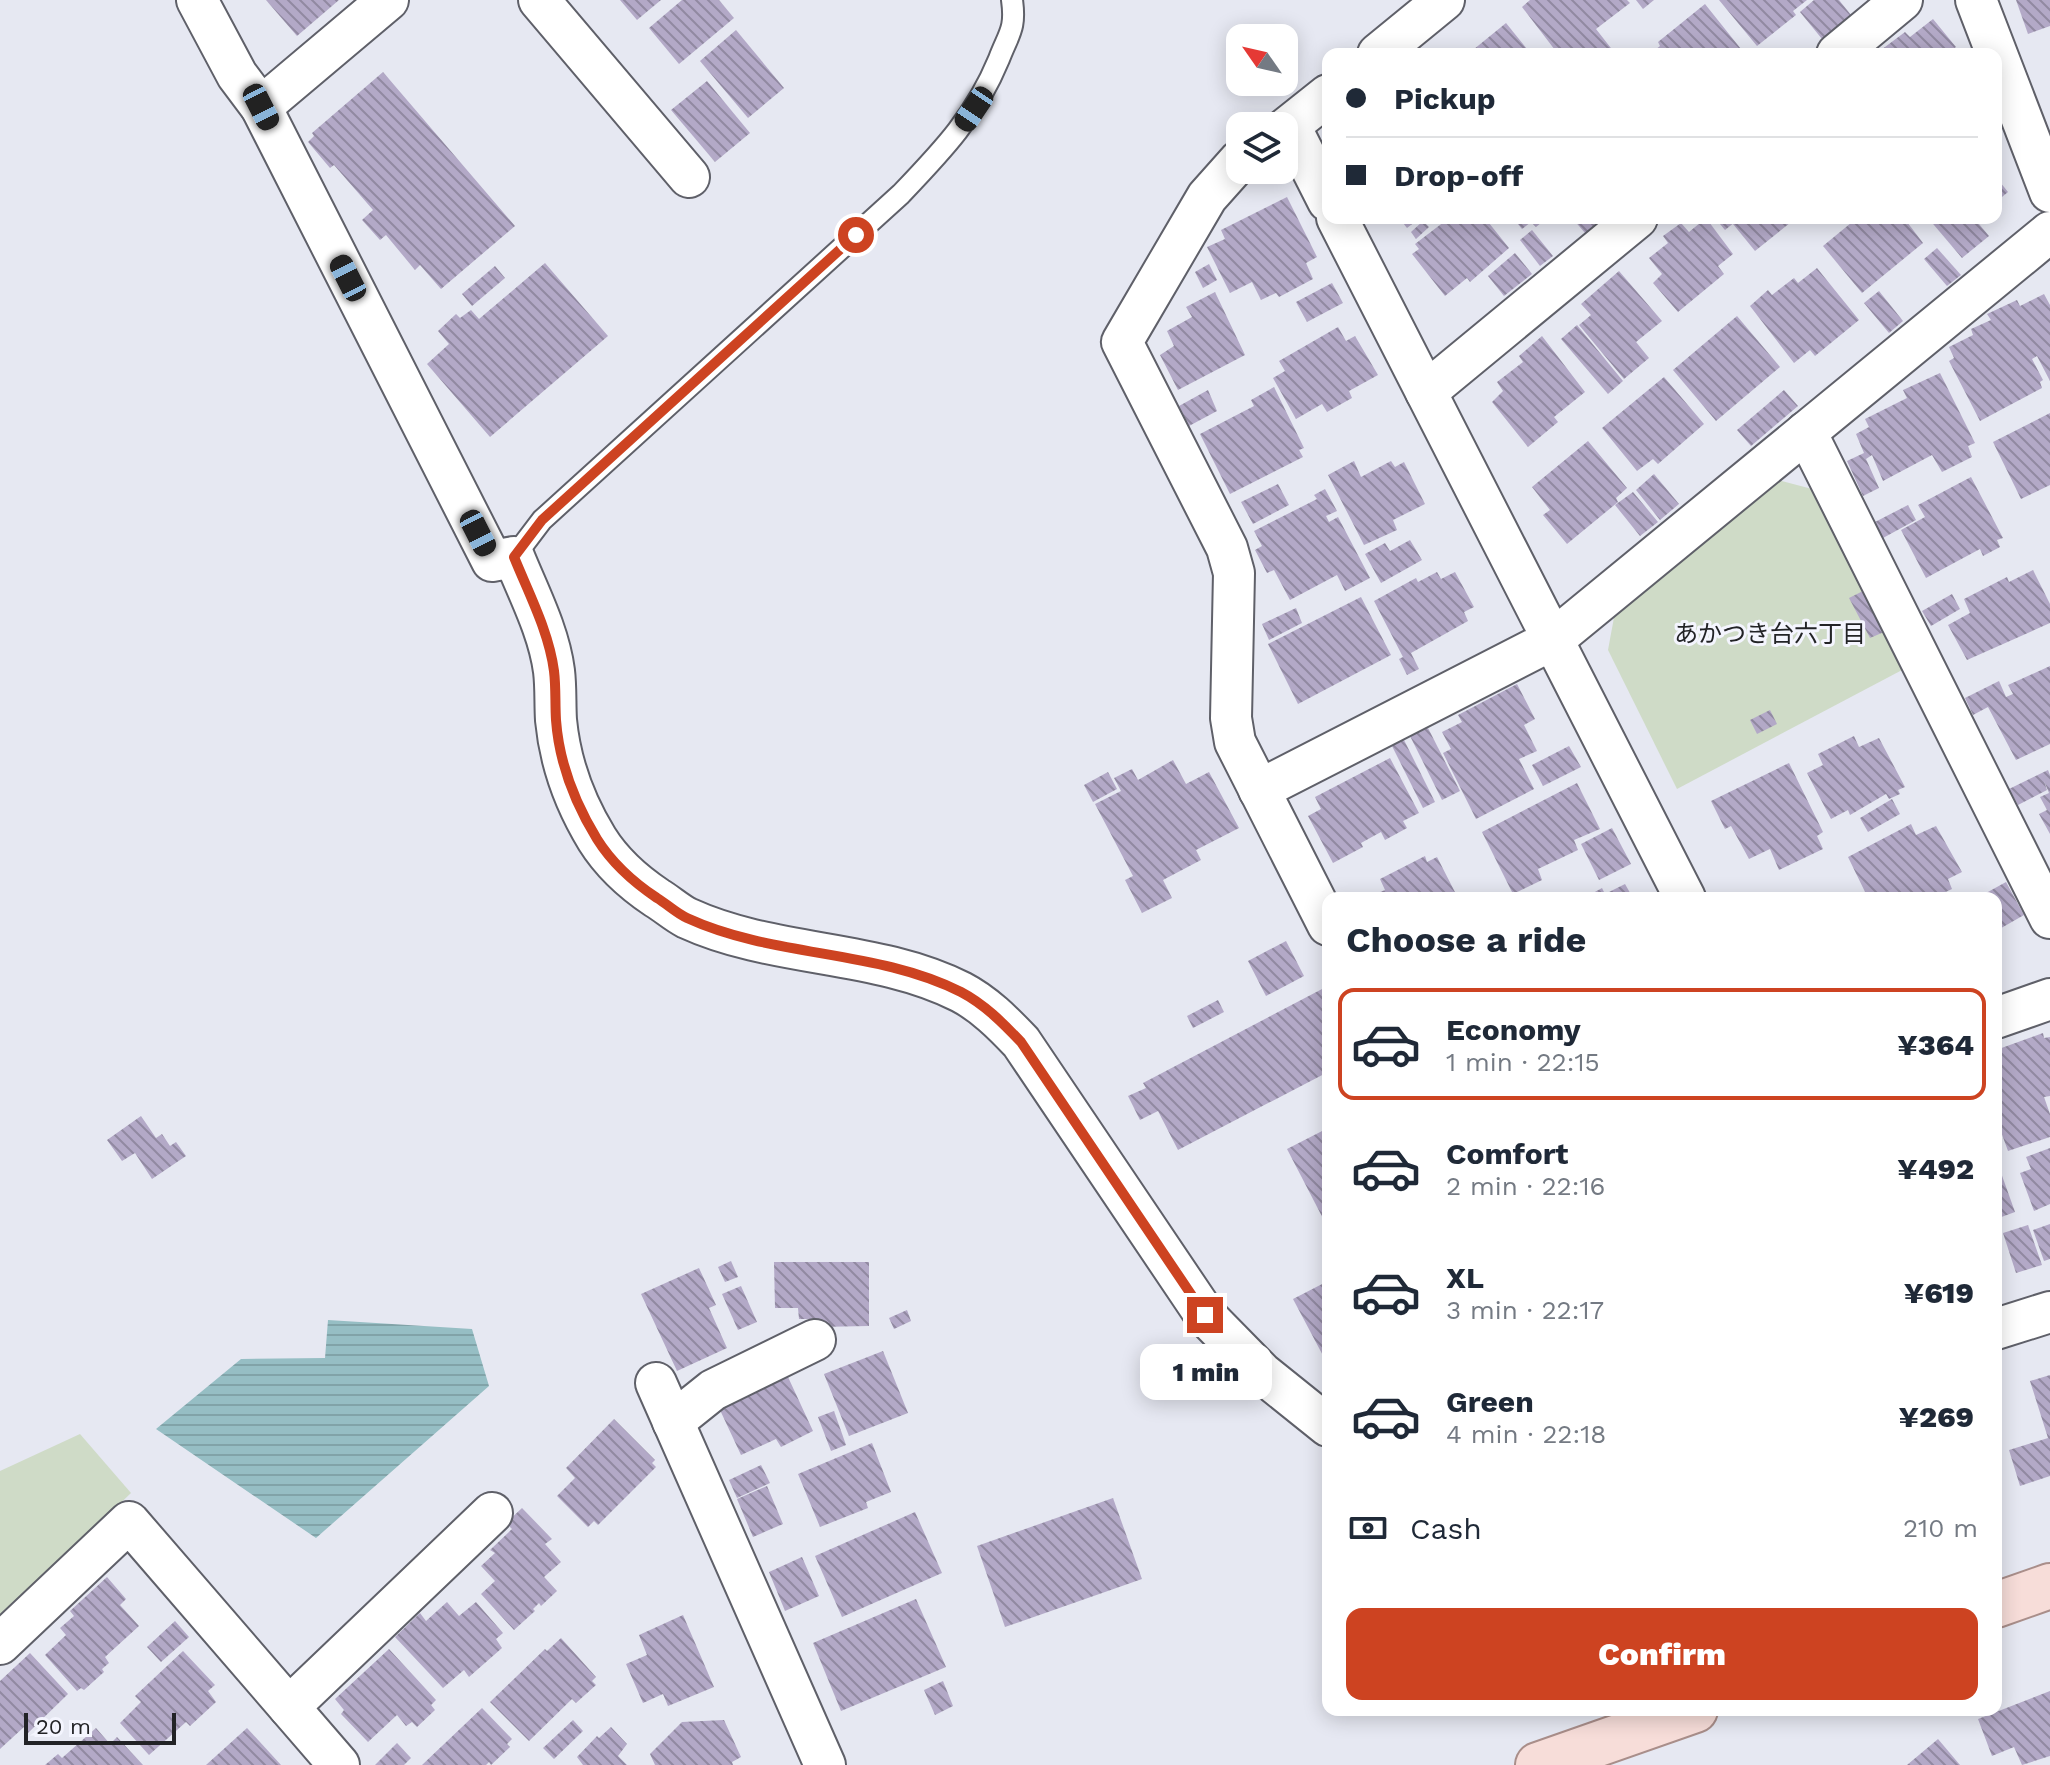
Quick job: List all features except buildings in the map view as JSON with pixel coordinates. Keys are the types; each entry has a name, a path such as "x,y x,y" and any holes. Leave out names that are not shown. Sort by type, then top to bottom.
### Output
{"main road":[{"path":"2002,1603 2050,1586"},
{"path":"1538,1765 1678,1716"}],"street":[{"path":"197,0 237,75 261,107 492,561 514,557 546,637 554,671 556,722 563,762 576,799 597,840 618,866 641,887 685,917 753,940 918,974 963,993 999,1018 1021,1042 1205,1315 1262,1373 1322,1421"},
{"path":"261,107 388,0"},
{"path":"539,0 689,177"},
{"path":"1385,48 1444,0"},
{"path":"1844,48 1902,0"},
{"path":"1976,0 1994,48"},
{"path":"2002,67 2050,192"},
{"path":"1298,119 1322,100"},
{"path":"1298,148 1322,190"},
{"path":"1226,176 1207,197 1122,342 1227,548 1234,573 1231,718 1235,742 1322,913"},
{"path":"1340,224 1682,892"},
{"path":"1426,392 1630,224"},
{"path":"1259,790 1554,639 2050,232"},
{"path":"1806,432 2050,918"},
{"path":"2002,1016 2050,999"},
{"path":"2002,1327 2050,1312"},
{"path":"673,1422 713,1390 815,1340"},
{"path":"656,1383 825,1765"},
{"path":"289,1707 492,1513"},
{"path":"0,1644 129,1522 339,1765"}],"lane":[{"path":"514,557 542,520 901,194 933,160 986,91 1015,22 1012,0"}],"green space":[{"path":"1778,480 1812,489 1904,669 1677,789 1608,650 1615,612"},
{"path":"80,1434 131,1493 0,1618 0,1471"}],"water":[{"path":"328,1320 472,1329 489,1386 316,1538 156,1429 241,1359 325,1358"}],"district":[{"name":"あかつき台六丁目","path":"1770,634"}],"route":[{"path":"856,235 542,520 514,557 546,637 554,671 556,722 563,762 576,799 597,840 618,866 641,887 685,917 753,940 918,974 963,993 999,1018 1021,1042 1205,1315"}]}
